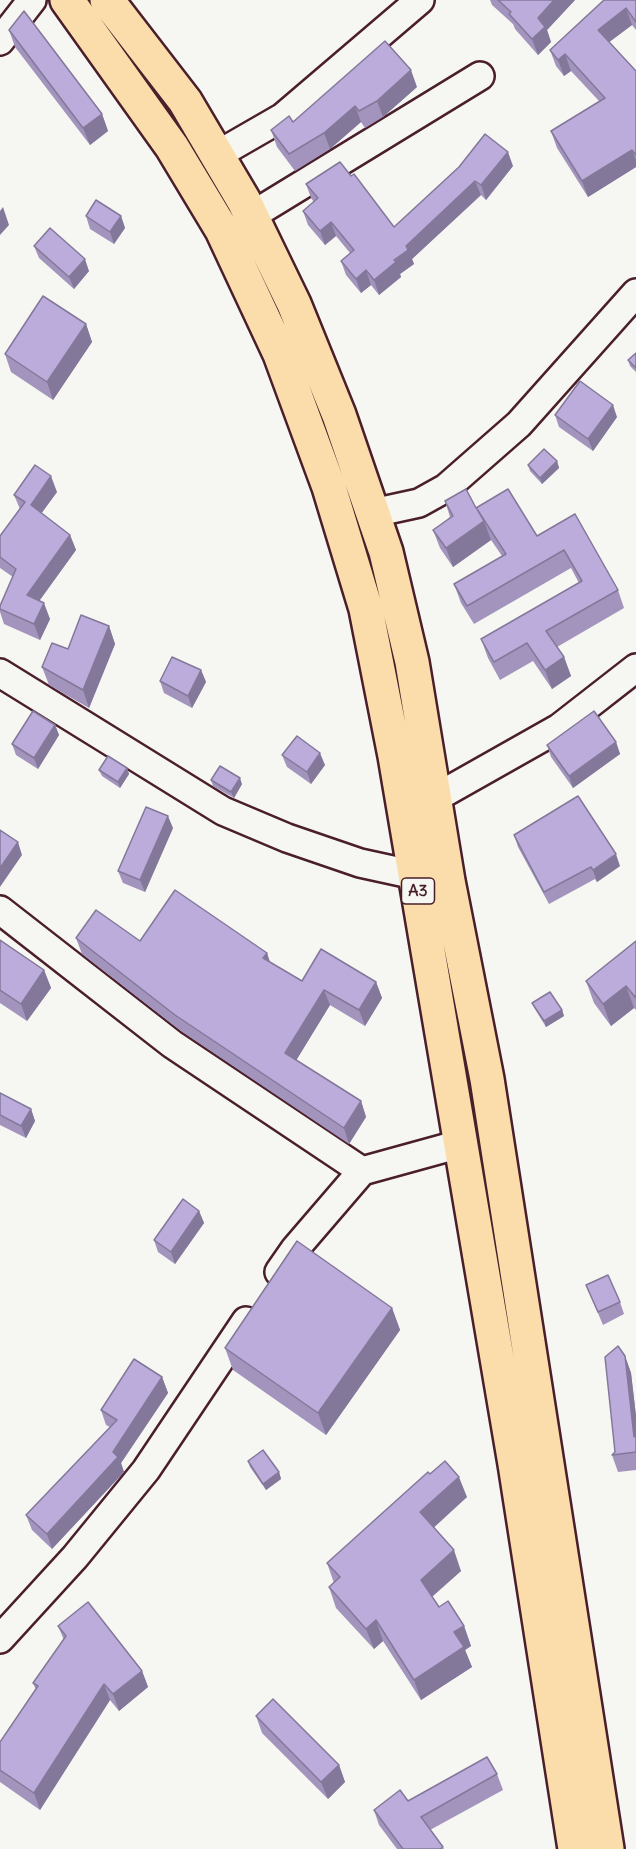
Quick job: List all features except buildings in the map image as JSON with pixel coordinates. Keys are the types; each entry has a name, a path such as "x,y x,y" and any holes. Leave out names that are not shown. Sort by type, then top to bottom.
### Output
{"highway":[{"name":"A3","path":"67,0 172,147 216,221 280,354 329,487 366,609 415,875 518,1487 575,1849"},
{"name":"A3","path":"107,0 185,101 251,216 294,303 339,415 386,552 412,662 487,1079 607,1849"}],"street":[{"path":"0,41 32,0"},
{"path":"217,155 284,117 420,0"},
{"path":"251,216 480,76"},
{"path":"373,513 419,503 446,488 519,424 636,293"},
{"path":"435,798 559,728 636,668"},
{"path":"0,673 223,811 286,838 360,863 415,875"},
{"path":"0,910 172,1044 362,1171"},
{"path":"4,1628 75,1557 146,1470 295,1249 362,1171 460,1144"}]}
